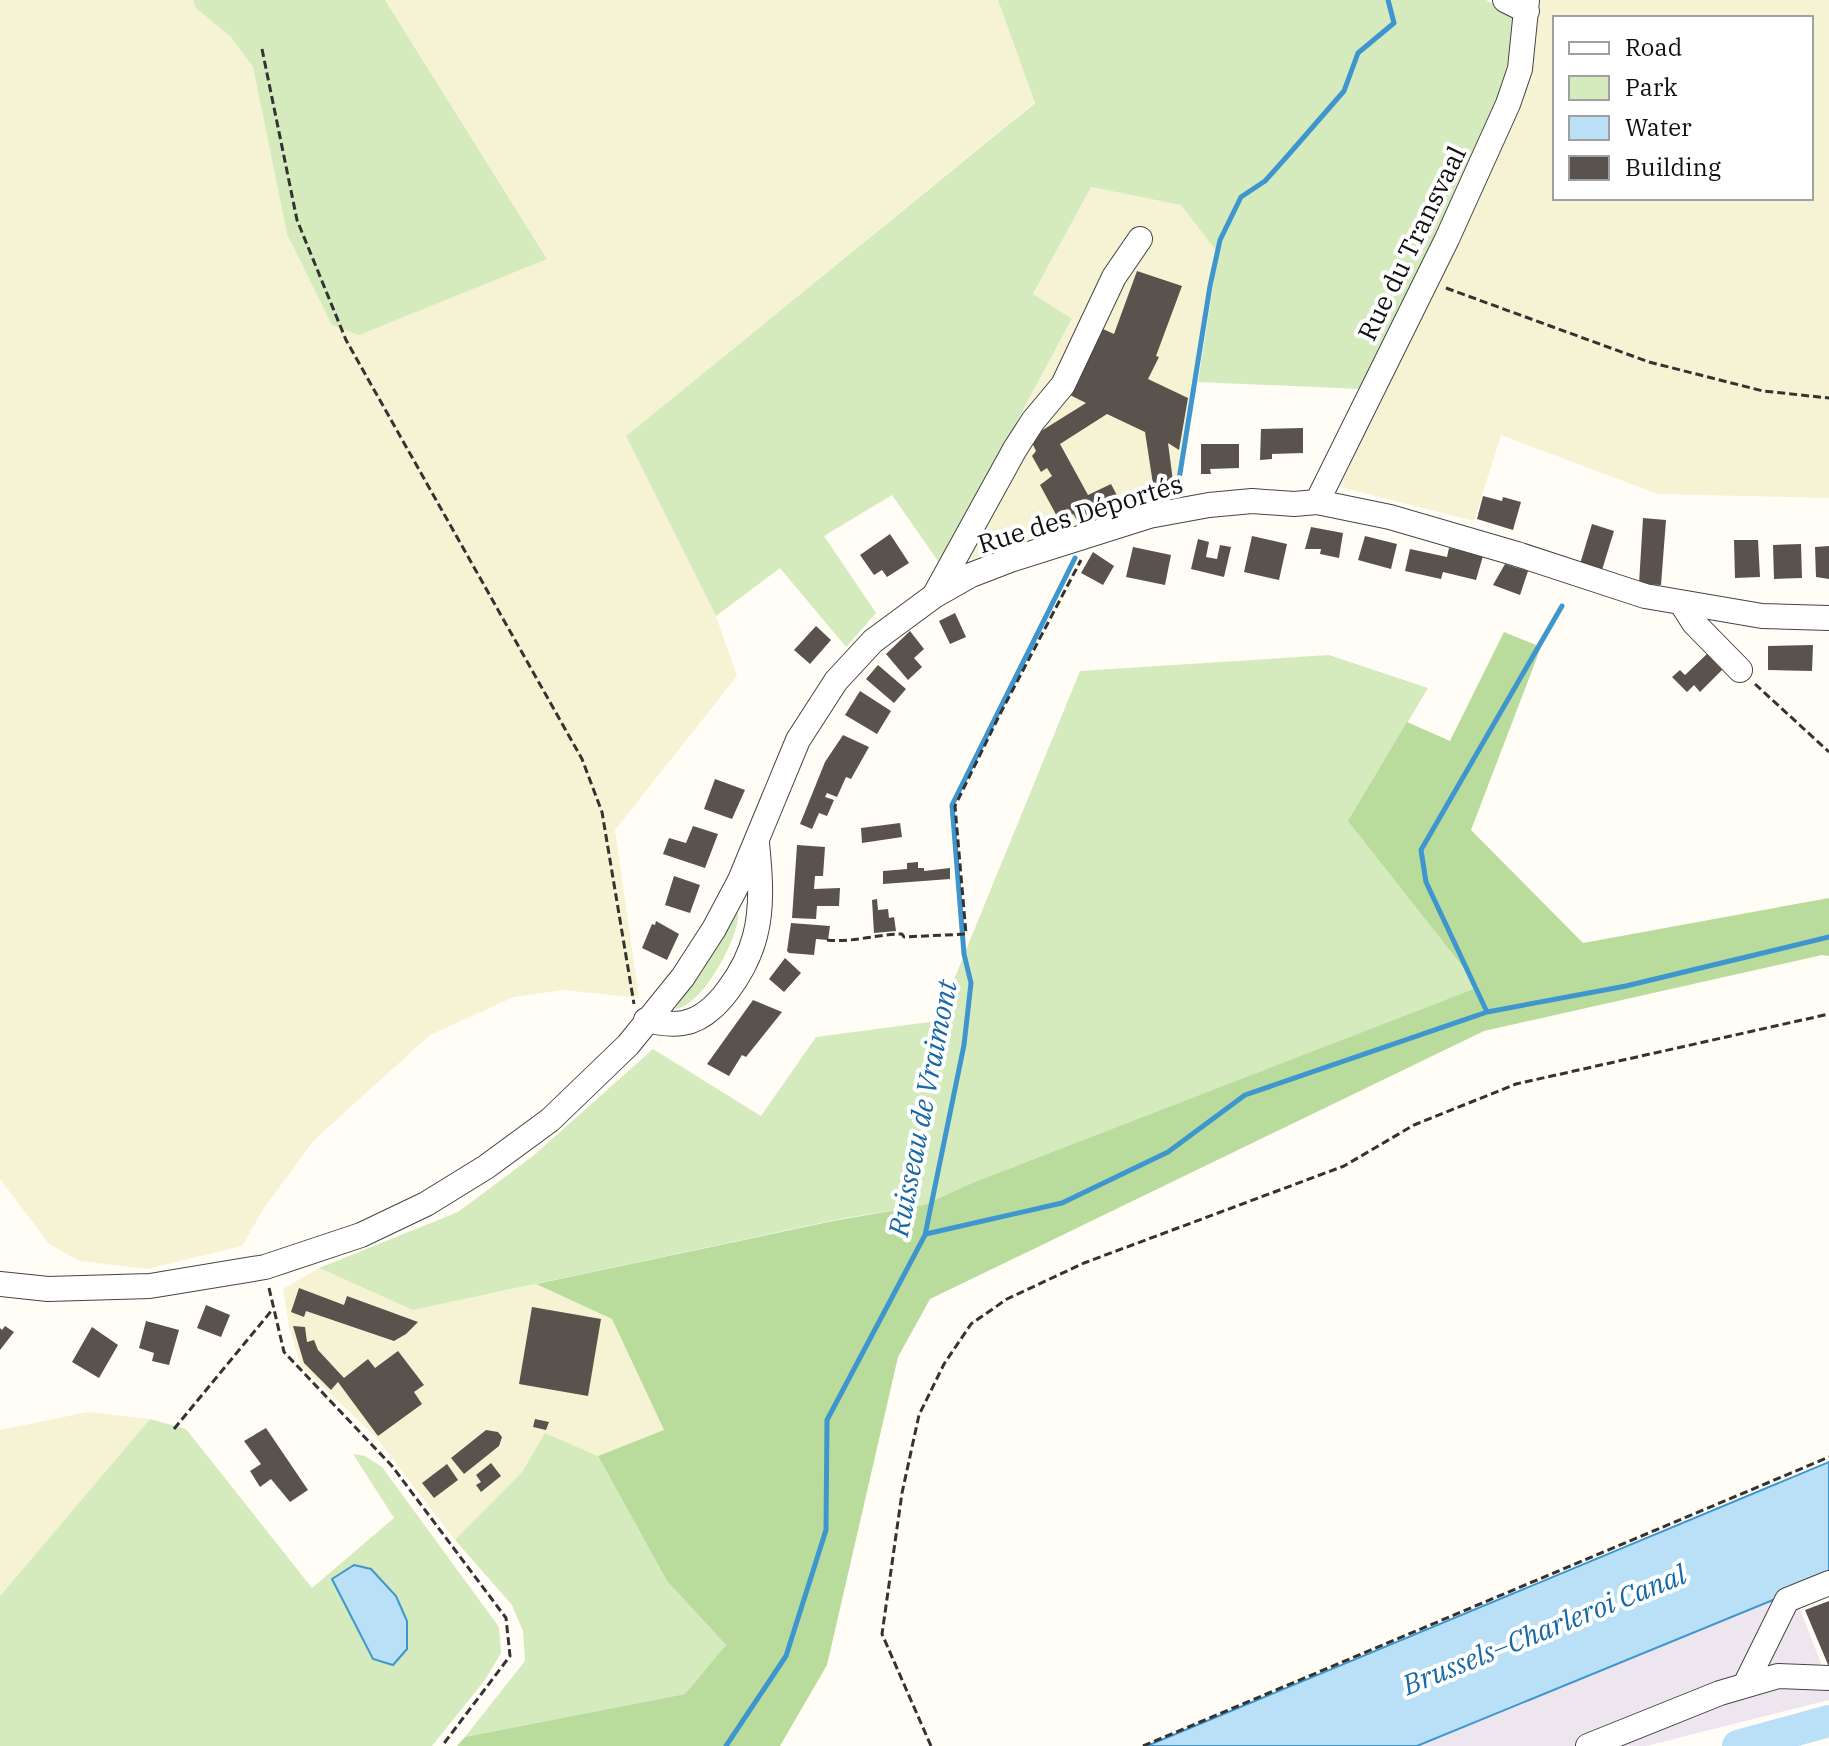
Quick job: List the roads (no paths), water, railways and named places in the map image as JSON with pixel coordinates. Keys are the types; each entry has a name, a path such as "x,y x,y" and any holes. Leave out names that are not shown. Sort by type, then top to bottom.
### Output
{"street":[{"name":"Rue du Transvaal","path":"1317,502 1508,104 1520,69 1519,4"},
{"path":"934,596 1015,449 1063,385 1114,277 1140,239"},
{"name":"Rue des Déportés","path":"0,1284 48,1289 150,1286 265,1267 361,1235 426,1204 486,1167 550,1120 628,1045 683,977 714,929 757,840 798,740 836,681 873,641 934,596 971,575 1149,516 1252,501 1317,502 1390,517 1645,596 1762,616 1829,618"},
{"path":"1682,604 1694,623 1740,670"},
{"name":"Rue des Déportés","path":"646,1020 664,1024 685,1023 705,1015 736,981 755,935 760,899 757,840"},
{"path":"1745,1685 1787,1600 1829,1583"},
{"path":"1588,1746 1745,1685 1778,1676 1829,1678"}],"water":[{"name":"Brussels–Charleroi Canal","path":"1829,1462 1829,1577 1417,1746 1147,1746"},
{"path":"354,1565 371,1569 396,1596 407,1621 407,1649 393,1665 373,1659 332,1579"}],"waterway":[{"name":"Ruisseau de Vraimont","path":"1177,492 1220,240 1241,197 1265,181 1290,153 1344,91 1358,53 1394,23 1388,0"},
{"name":"Ruisseau de Vraimont","path":"726,1746 786,1656 826,1530 827,1420 925,1235 964,1045 971,983 964,954 952,805 1075,558"},
{"path":"1487,1012 1426,882 1421,850 1562,606"},
{"path":"926,1234 1062,1203 1168,1152 1245,1095 1487,1012 1626,986 1829,937"},
{"path":"1738,1746 1829,1721"}]}
